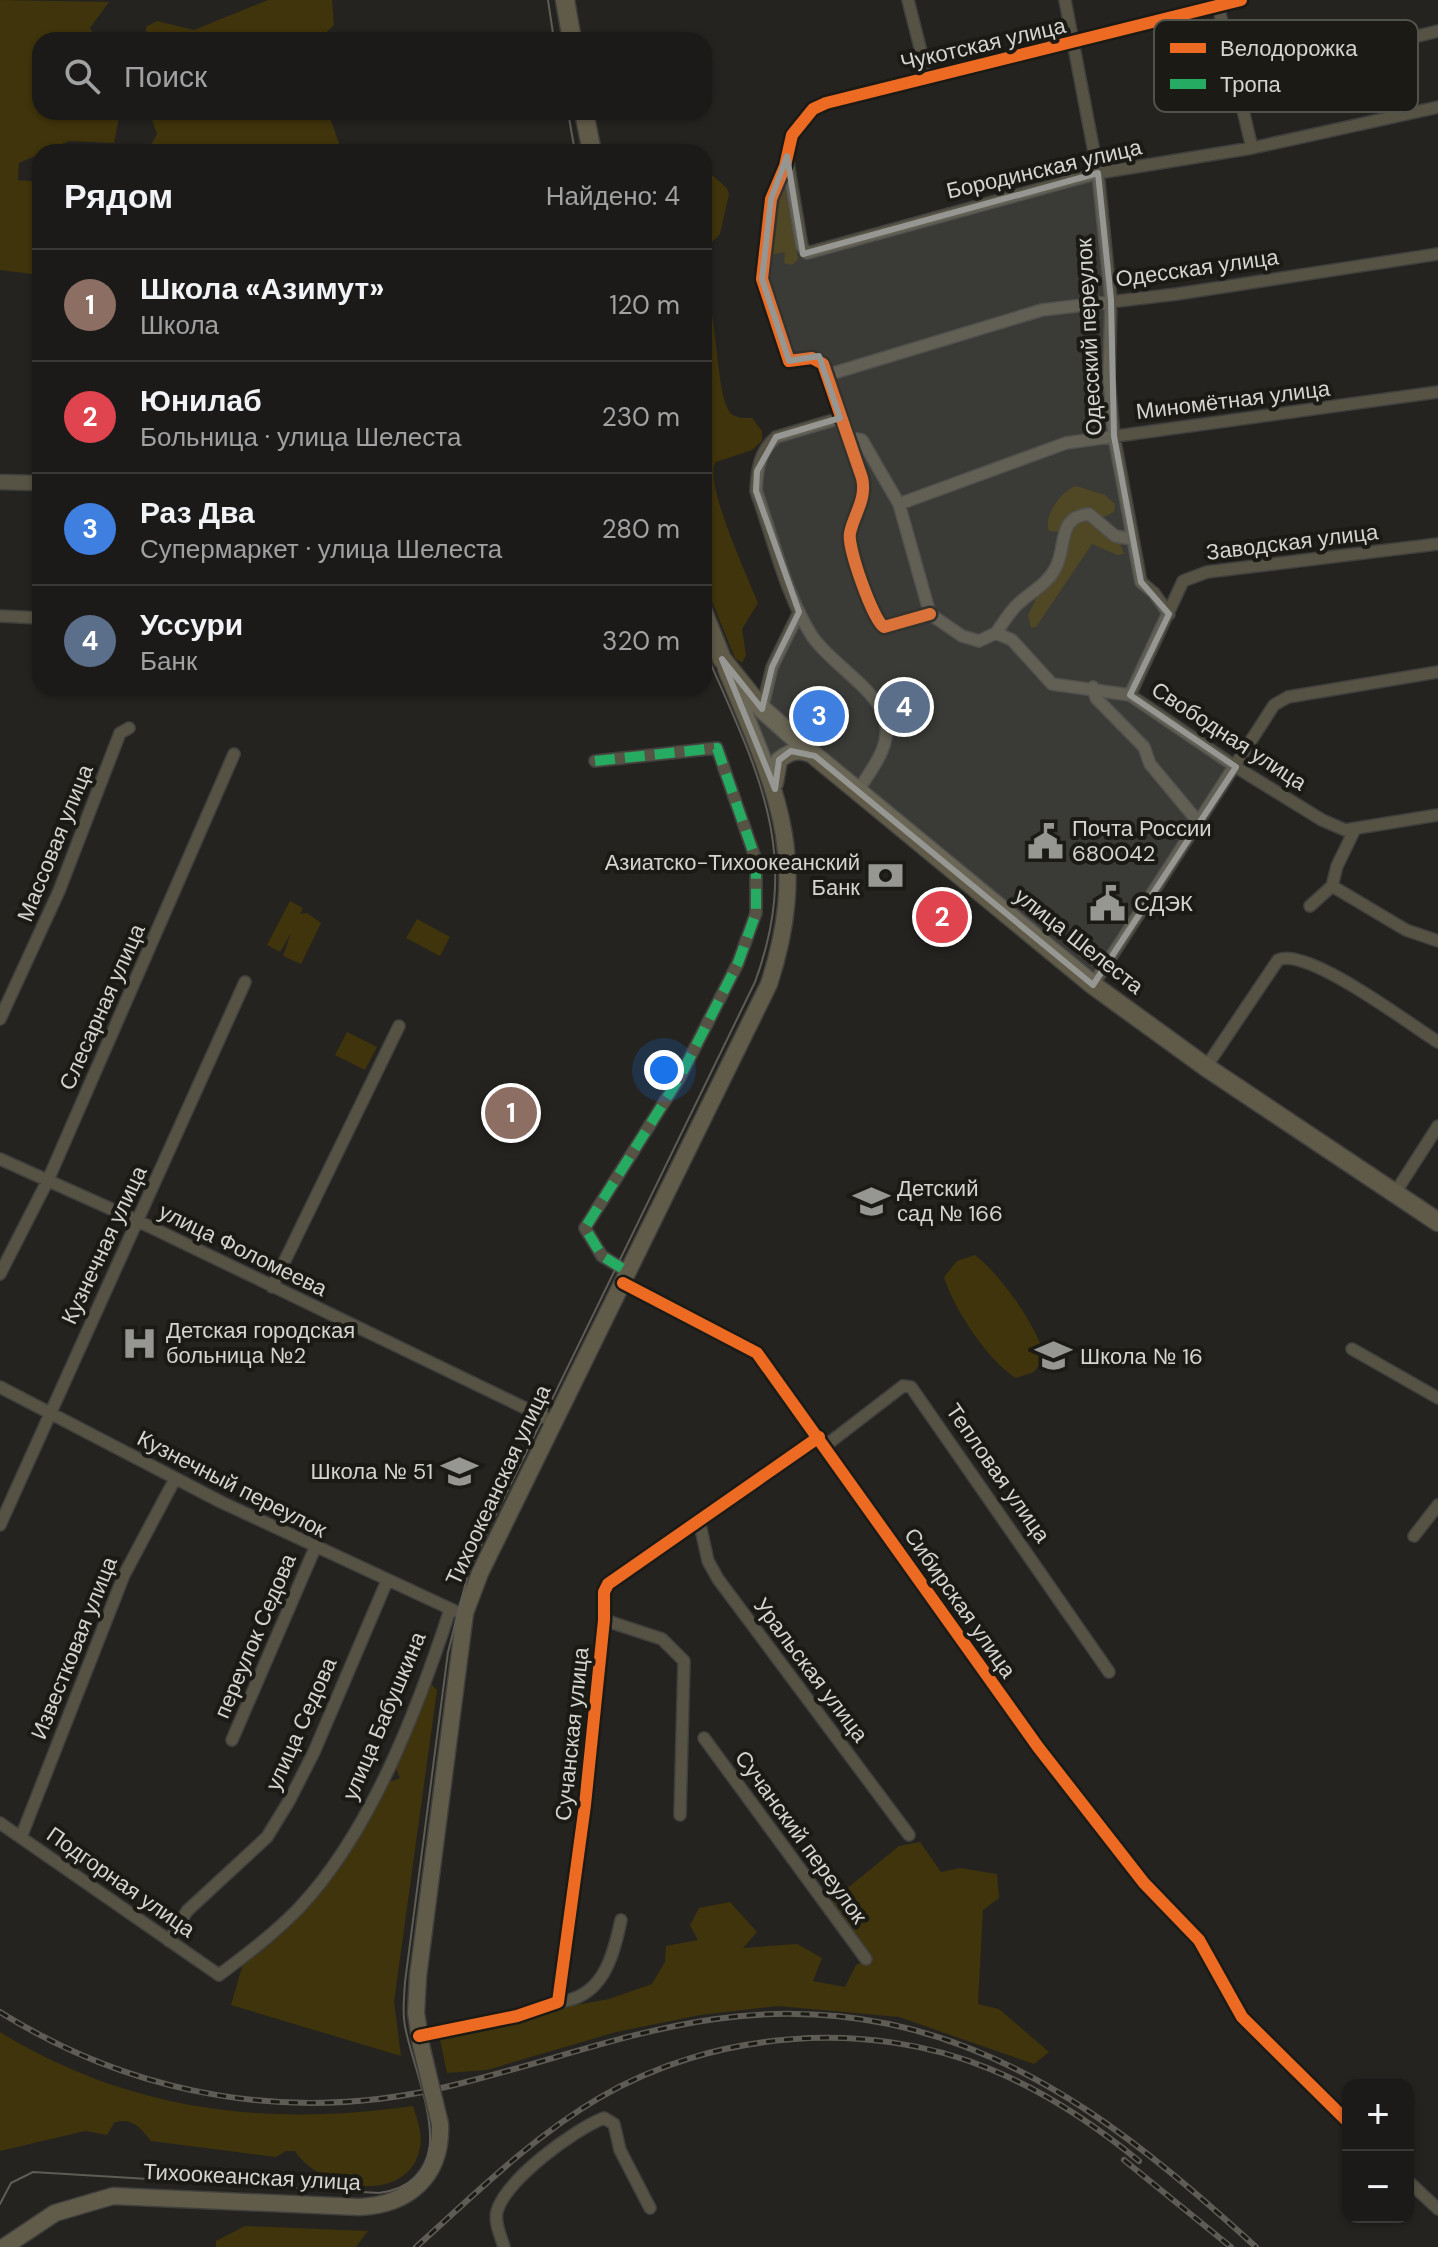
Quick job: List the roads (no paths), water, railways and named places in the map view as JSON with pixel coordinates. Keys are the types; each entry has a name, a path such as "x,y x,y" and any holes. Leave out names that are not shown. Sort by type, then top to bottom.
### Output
{"main road":[{"path":"565,0 571,32"},
{"path":"586,120 590,144"},
{"name":"Тихоокеанская улица","path":"4,2247 55,2213 113,2196 359,2207 398,2201 433,2167 440,2148 440,2124 420,2040 418,1976 458,1612 480,1573 769,984 785,919 786,832 775,789 712,634"},
{"name":"улица Шелеста","path":"722,659 762,709 815,756 1093,985 1206,1067 1438,1222"},
{"path":"775,789 774,772 779,760 791,751 803,750 815,756"}],"street":[{"path":"908,0 927,75"},
{"name":"Одесский переулок","path":"1065,0 1098,173 1111,300 1109,379 1114,436 1141,582 1154,593 1169,614"},
{"name":"Чукотская улица","path":"1158,20 1218,3 1241,0"},
{"name":"Чукотская улица","path":"787,156 792,135 813,109 826,103 927,75 1073,44 1154,21"},
{"path":"1418,36 1438,31"},
{"name":"Бородинская улица","path":"1418,111 1438,107"},
{"path":"1243,112 1252,148"},
{"name":"Бородинская улица","path":"787,156 802,246 807,253 1098,173 1252,148 1415,112"},
{"path":"787,156 771,199 762,279 789,361 816,358 827,375 864,486 849,535 874,615 884,627 930,614"},
{"name":"Одесская улица","path":"827,375 1042,310 1177,294 1438,254"},
{"name":"Миномётная улица","path":"899,504 1066,443 1438,392"},
{"path":"840,418 776,437 763,453 757,471 756,491 799,612 819,645 877,702 885,719 887,742 858,791"},
{"path":"847,437 862,440 899,504 930,614 973,640 988,639 996,633 1015,607 1047,581 1061,552 1066,524 1074,517 1089,514 1115,536 1132,539"},
{"path":"0,482 32,483"},
{"name":"Заводская улица","path":"1130,695 1183,581 1194,575 1438,544"},
{"path":"762,709 772,667 799,612"},
{"path":"0,616 32,618"},
{"name":"Свободная улица","path":"996,633 1012,640 1052,684 1093,687 1130,695 1236,767 1322,820 1354,831"},
{"path":"1093,985 1280,700 1438,672"},
{"path":"1093,687 1096,698 1144,747 1150,764 1200,824"},
{"name":"Массовая улица","path":"0,1019 59,891 120,733 129,728"},
{"name":"Сибирская улица","path":"595,761 717,748 756,860 756,913 738,963 680,1077 585,1228 602,1256 625,1277 757,1353 1038,1747 1144,1883 1199,1940 1242,2017 1342,2116"},
{"name":"Слесарная улица","path":"0,1274 48,1180 234,754"},
{"path":"1310,906 1332,886 1337,866 1354,831 1438,815"},
{"path":"1332,886 1406,930 1438,941"},
{"path":"1206,1067 1278,960 1294,956 1377,1000 1438,1042"},
{"name":"Кузнечная улица","path":"0,1525 245,982"},
{"path":"272,1287 399,1026"},
{"path":"1395,1193 1438,1126"},
{"name":"улица Фоломеева","path":"0,1159 138,1221 554,1422"},
{"path":"1352,1349 1438,1398"},
{"name":"Тепловая улица","path":"822,1442 903,1386 911,1387 1044,1574 1109,1672"},
{"name":"Кузнечный переулок","path":"0,1387 315,1548 458,1612"},
{"name":"Сучанская улица","path":"558,2002 585,1805 604,1620 604,1592 608,1584 699,1520 822,1442"},
{"name":"Известковая улица","path":"21,1837 124,1575 175,1479"},
{"path":"1414,1536 1438,1505"},
{"name":"Уральская улица","path":"699,1520 708,1561 718,1579 909,1835"},
{"name":"переулок Седова","path":"232,1740 315,1548"},
{"name":"улица Седова","path":"169,1941 187,1911 267,1837 275,1825 314,1752 387,1581"},
{"name":"улица Бабушкина","path":"219,1975 298,1908 327,1874 380,1785 458,1612"},
{"path":"604,1620 662,1639 684,1661 680,1815"},
{"name":"Сучанский переулок","path":"704,1738 866,1959"},
{"name":"Подгорная улица","path":"0,1823 219,1975"},
{"path":"420,2040 517,2016 587,1992 609,1968 621,1920"},
{"path":"504,2247 496,2222 501,2202 545,2154 584,2126 604,2118 614,2124 620,2150 650,2208"},
{"path":"1414,2187 1438,2209"}],"tram line":[{"path":"548,0 553,32"},
{"path":"569,120 574,144"},
{"path":"0,2204 11,2183 33,2172 379,2193 406,2185 422,2170 429,2150 430,2127 405,2025 405,1982 448,1652 469,1570 755,982 769,934 775,891 774,850 767,810 755,771 712,667"}],"railway":[{"path":"0,2012 52,2041 106,2065 161,2083 218,2095 275,2102 333,2102 391,2097 450,2086 665,2028 718,2019 772,2014 828,2015 889,2024 943,2038 1041,2082 1131,2142 1256,2247"},
{"path":"416,2247 527,2149 599,2098 643,2075 691,2058 740,2046 791,2039 842,2038 893,2043 943,2053 990,2069 1068,2110 1139,2161"},
{"path":"1124,2160 1231,2247"}],"place":[{"name":"Уссури","path":"904,707"},
{"name":"Раз Два","path":"819,716"},
{"name":"Почта России 680042","path":"1046,841"},
{"name":"Азиатско-Тихоокеанский Банк","path":"886,875"},
{"name":"СДЭК","path":"1108,903"},
{"name":"Юнилаб","path":"942,917"},
{"name":"Школа «Азимут»","path":"511,1113"},
{"name":"Детский сад № 166","path":"871,1201"},
{"name":"Детская городская больница №2","path":"140,1343"},
{"name":"Школа № 16","path":"1054,1356"},
{"name":"Школа № 51","path":"459,1471"}]}
